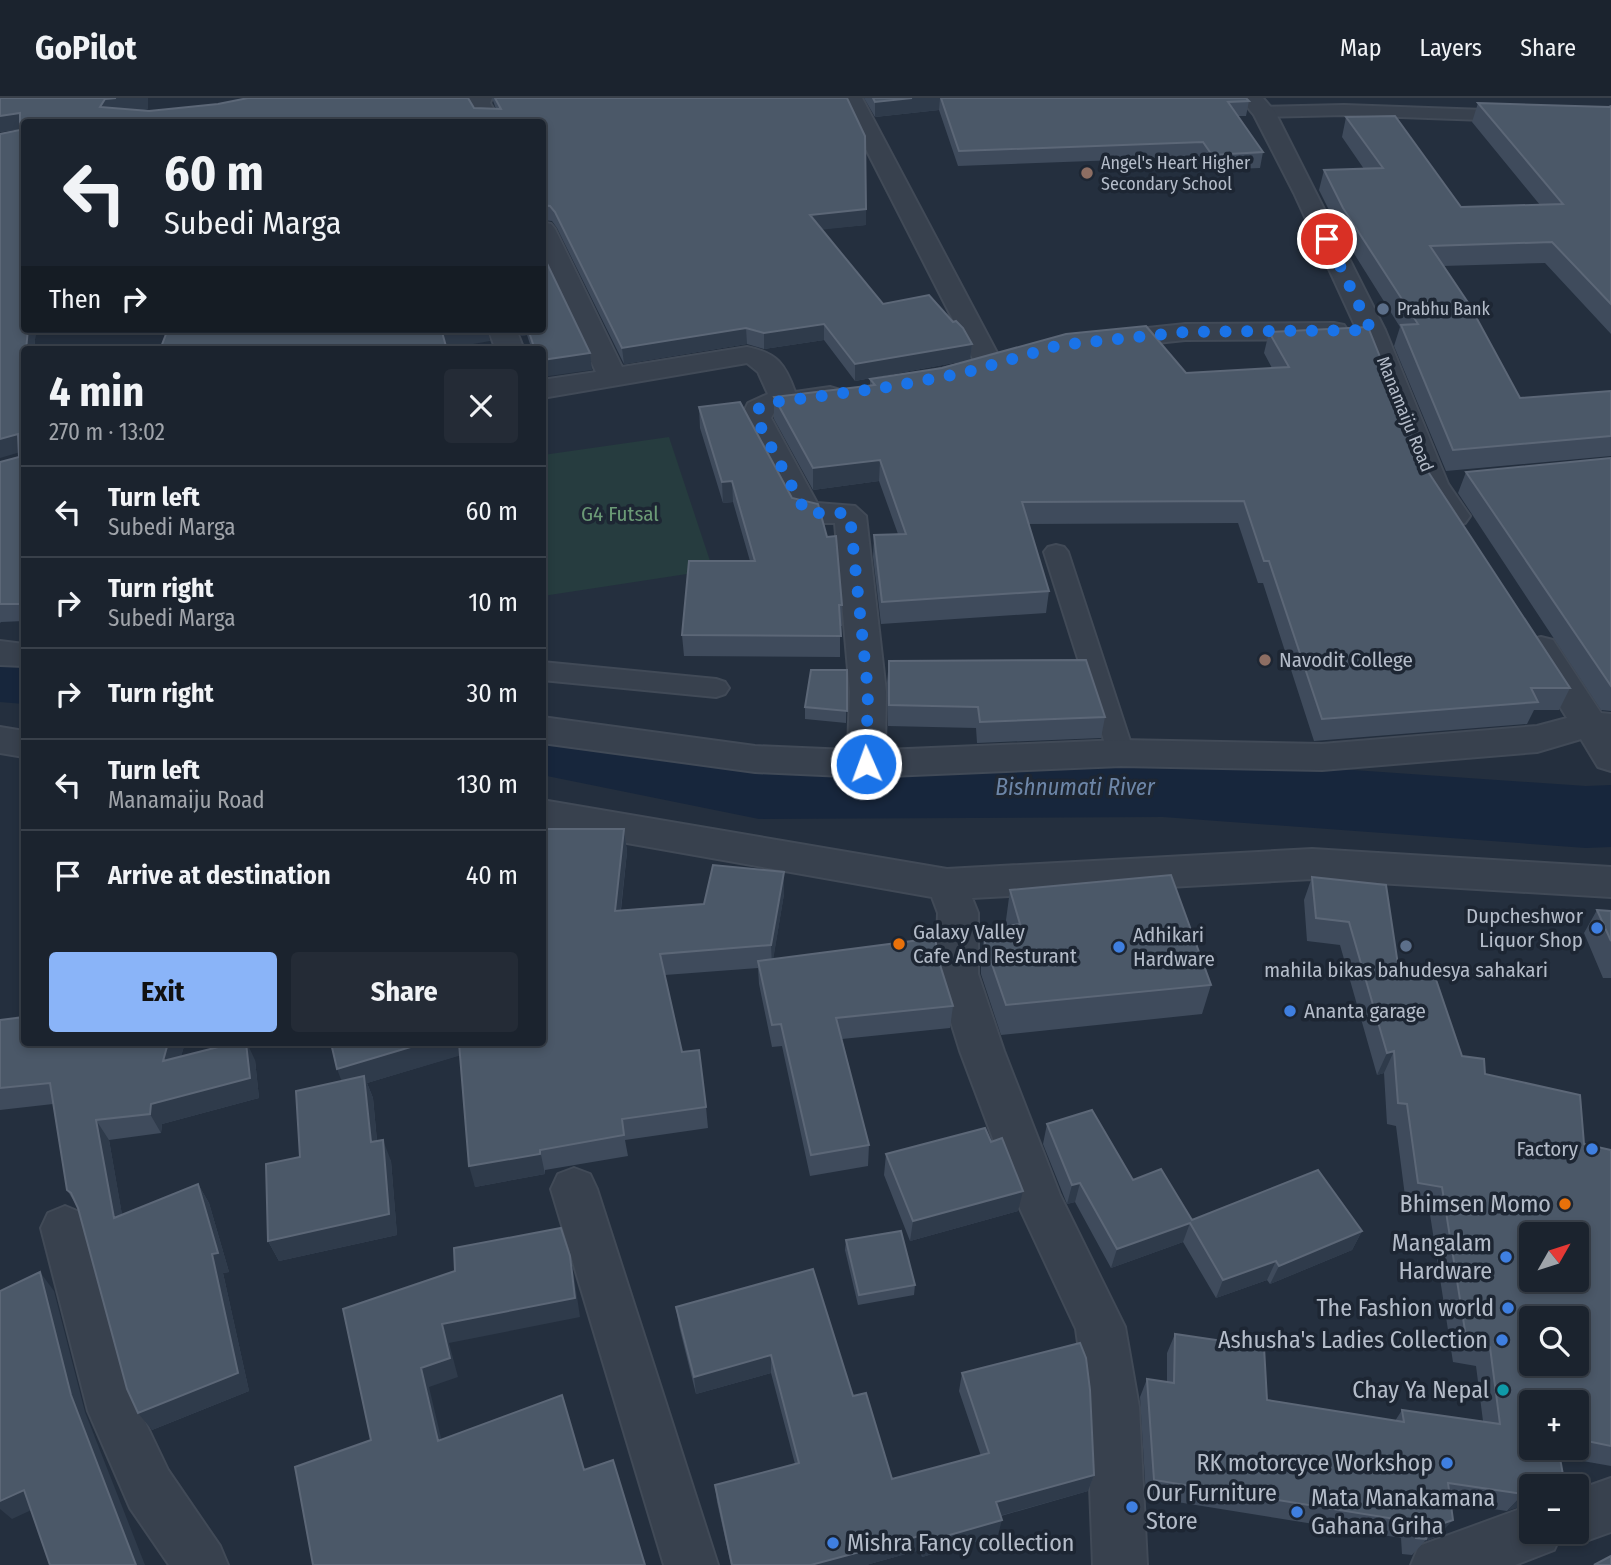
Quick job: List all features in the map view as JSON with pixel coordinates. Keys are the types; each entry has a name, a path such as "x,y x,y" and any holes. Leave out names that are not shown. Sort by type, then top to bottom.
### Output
{"street":[{"path":"481,98 479,103 488,119"},
{"path":"851,98 990,366"},
{"name":"Manamaiju Road","path":"1257,105 1306,193 1447,483 1469,537"},
{"path":"546,237 613,378"},
{"path":"1074,344 1185,332 1371,330"},
{"path":"546,388 747,355 760,356 769,363 785,402"},
{"path":"923,381 1017,357"},
{"path":"855,392 768,403 758,409 756,418 805,511 844,513 850,516 868,692 866,764"},
{"path":"1526,624 1605,740"},
{"path":"0,653 21,655"},
{"path":"546,731 755,759 866,764 1121,753 1322,757 1537,739 1605,740"},
{"path":"0,740 21,744"},
{"path":"546,815 947,884 1312,864 1611,882"},
{"path":"947,884 958,914 957,974 982,1051 1039,1200 1100,1327 1113,1407 1120,1565"},
{"path":"574,1189 691,1565"},
{"path":"65,1228 114,1411 149,1489 201,1565"},
{"path":"1589,1513 1611,1505"},
{"path":"1438,1565 1519,1537"}],"lane":[{"path":"1257,105 1529,117"},
{"path":"1056,552 1121,753"},
{"path":"546,671 716,688"}],"green space":[{"name":"G4 Futsal","path":"669,437 713,570 546,596 546,455"}],"building":[{"path":"0,98 116,98 105,99 100,107 149,111 248,98 468,98 474,108 501,109 495,98 847,98 865,136 866,209 810,215 883,304 929,295 953,322 956,321 963,328 972,344 855,364 824,324 764,333 746,328 622,348 555,212 546,206 546,119 21,119 21,333 28,333 26,346 21,346 21,604 0,604 0,462 19,457 18,434 0,439 0,134 20,130 20,113 0,116"},
{"path":"873,98 912,98 875,102"},
{"path":"941,98 1246,98 1249,101 1228,102 1263,152 1212,155 1203,142 959,151"},
{"path":"1478,103 1611,106 1611,304 1552,242 1430,246 1469,304 1520,398 1611,391 1611,436 1453,450 1401,325 1418,324 1343,208 1324,170 1383,168 1346,117 1395,116 1461,207 1563,204"},
{"path":"546,261 590,353 546,359 546,346 534,346 529,333 546,333"},
{"path":"1146,326 1186,373 1289,367 1269,332 1368,327 1423,464 1570,688 1531,688 1538,702 1322,719 1269,561 1264,561 1244,501 1022,502 1049,591 882,602 874,535 906,534 880,460 813,468 774,397 875,385 870,379 942,368 1066,334"},
{"path":"166,333 442,333 446,346 161,346"},
{"path":"740,402 792,498 818,504 827,537 836,536 842,605 839,605 841,636 682,635 689,561 755,561 732,481 722,482 699,407"},
{"path":"1611,458 1611,686 1466,472"},
{"path":"1086,660 1105,717 980,722 978,707 889,705 889,661"},
{"path":"811,670 847,670 847,711 805,707"},
{"path":"546,829 624,829 615,911 704,904 713,865 784,872 771,945 660,954 682,1052 699,1050 706,1107 622,1119 624,1135 540,1150 540,1154 469,1166 459,1046 546,1046"},
{"path":"1171,875 1211,985 1006,1005 985,944 985,930 1020,924 1010,890"},
{"path":"1312,877 1386,885 1398,965 1431,965 1462,1056 1484,1059 1485,1074 1580,1095 1584,1144 1611,1150 1611,1446 1589,1441 1589,1390 1519,1390 1519,1460 1560,1460 1563,1474 1519,1474 1519,1493 1448,1483 1453,1520 1432,1527 1426,1539 1416,1538 1414,1522 1154,1480 1147,1379 1174,1383 1175,1334 1264,1347 1267,1400 1404,1422 1402,1410 1500,1424 1490,1347 1467,1343 1442,1187 1418,1183 1407,1104 1398,1103 1394,1051 1387,1053 1349,922 1316,918"},
{"path":"1597,910 1611,911 1611,941"},
{"path":"936,938 936,952 953,1006 836,1018 869,1145 811,1155 781,1024 772,1025 758,961"},
{"path":"21,1017 21,1046 167,1046 163,1061 222,1046 246,1046 250,1078 151,1104 150,1114 96,1120 114,1218 198,1184 218,1253 212,1254 238,1373 138,1413 127,1389 78,1208 67,1190 50,1083 0,1088 0,1020"},
{"path":"332,1046 414,1046 337,1069"},
{"path":"364,1076 371,1142 383,1140 389,1214 268,1241 266,1164 300,1157 296,1091"},
{"path":"1092,1110 1133,1180 1161,1169 1192,1220 1318,1170 1362,1231 1279,1266 1276,1261 1223,1280 1190,1223 1117,1249 1080,1183 1072,1185 1047,1124"},
{"path":"985,1128 991,1142 1002,1138 1023,1191 913,1221 886,1154"},
{"path":"561,1228 570,1256 575,1298 442,1324 450,1358 421,1368 438,1441 562,1395 584,1470 613,1460 645,1565 313,1565 295,1467 371,1440 343,1309 455,1271 454,1248"},
{"path":"901,1231 915,1285 859,1295 846,1240"},
{"path":"813,1269 853,1396 866,1393 892,1479 989,1453 962,1373 1080,1343 1086,1358 1090,1390 1094,1475 996,1502 1002,1520 925,1542 923,1535 811,1565 732,1565 715,1485 799,1463 771,1355 694,1377 676,1307"},
{"path":"40,1272 71,1395 136,1565 50,1565 24,1490 0,1501 0,1291"},
{"path":"1611,1556 1611,1565 1594,1565"}],"waterway":[{"name":"Bishnumati River","path":"0,676 21,678"},
{"name":"Bishnumati River","path":"546,748 759,789 1163,787 1586,817 1611,816"}],"place":[{"name":"Angel's Heart Higher Secondary School","path":"1087,173"},
{"name":"Prabhu Bank","path":"1383,309"},
{"name":"Navodit College","path":"1265,660"},
{"name":"Dupcheshwor Liquor Shop","path":"1597,928"},
{"name":"Galaxy Valley Cafe And Resturant","path":"899,944"},
{"name":"mahila bikas bahudesya sahakari","path":"1406,946"},
{"name":"Adhikari Hardware","path":"1119,947"},
{"name":"Ananta garage","path":"1290,1011"},
{"name":"Factory","path":"1592,1149"},
{"name":"Bhimsen Momo","path":"1565,1204"},
{"name":"Mangalam Hardware","path":"1506,1257"},
{"name":"The Fashion world","path":"1508,1308"},
{"name":"Ashusha's Ladies Collection","path":"1502,1340"},
{"name":"Chay Ya Nepal","path":"1503,1390"},
{"name":"RK motorcyce Workshop","path":"1447,1463"},
{"name":"Our Furniture Store","path":"1132,1507"},
{"name":"Mata Manakamana Gahana Griha","path":"1297,1512"},
{"name":"Mishra Fancy collection","path":"833,1543"}],"route":[{"path":"866,764 865,724 868,692 850,516 844,513 805,511 756,418 758,409 768,403 882,388 964,373 1060,345 1185,332 1371,330 1327,239"}]}
